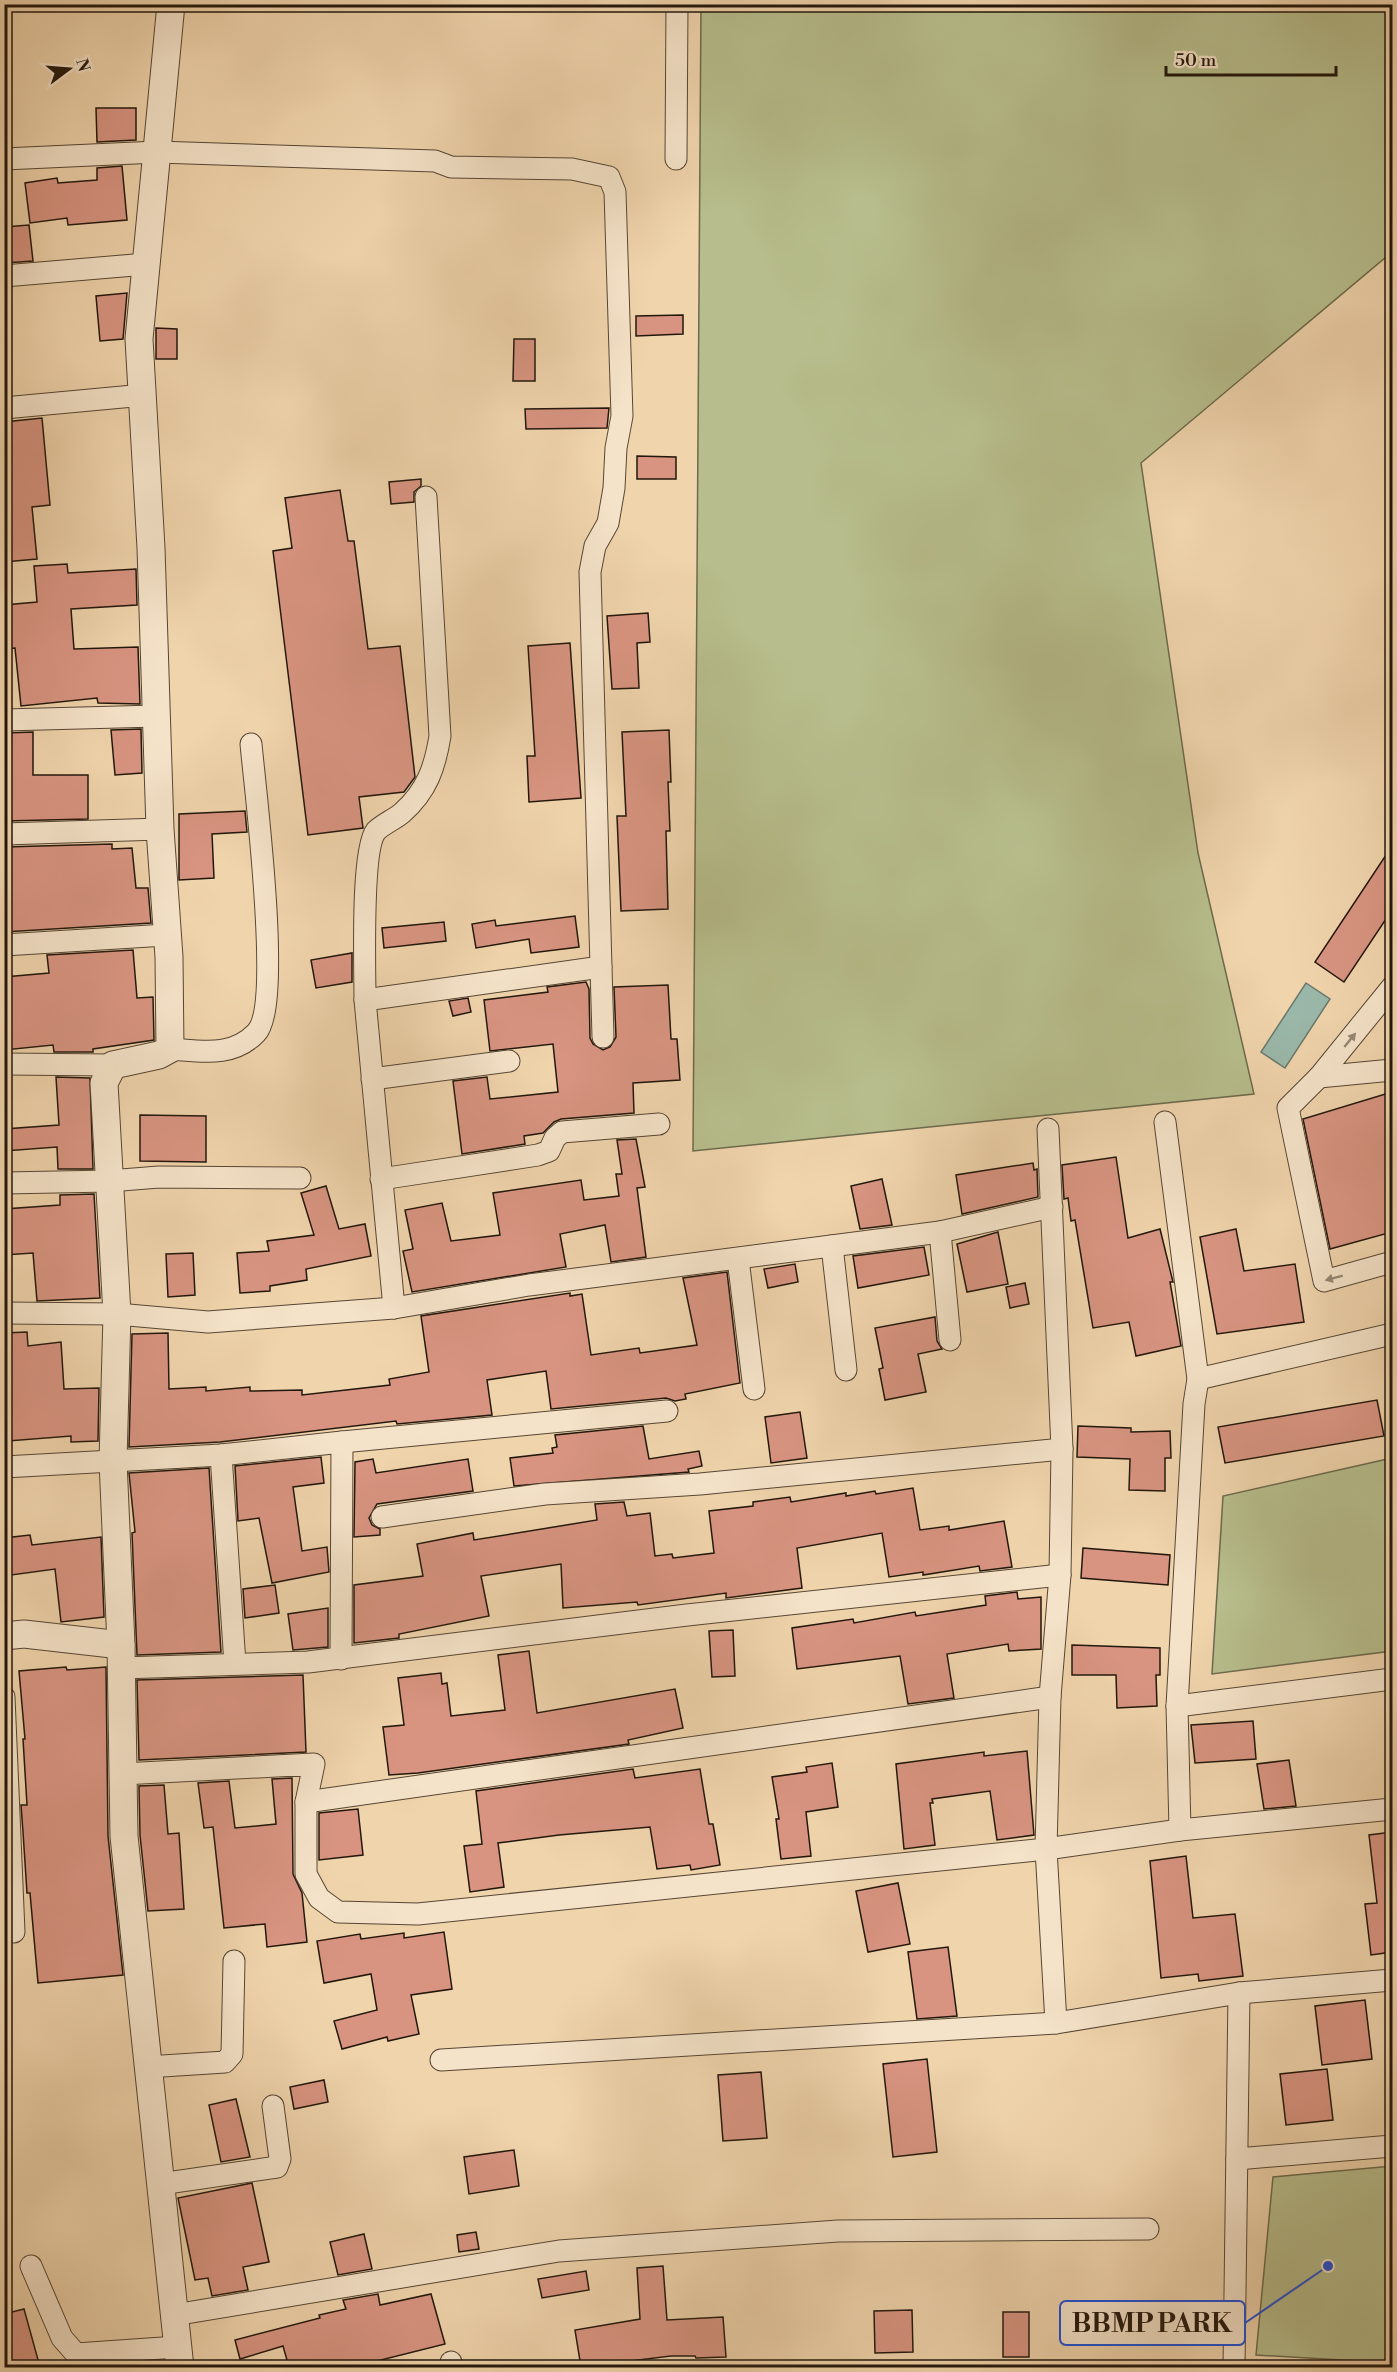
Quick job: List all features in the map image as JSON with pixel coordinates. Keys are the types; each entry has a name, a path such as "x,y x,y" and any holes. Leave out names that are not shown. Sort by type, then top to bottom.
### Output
{"street":[{"path":"170,1049 144,395 139,339 171,4"},
{"path":"676,159 677,4"},
{"path":"4,159 157,152 435,161 451,167 572,169 609,177 615,192 622,416 608,523 595,546 590,572 603,1037"},
{"path":"4,276 146,264"},
{"path":"4,408 144,395"},
{"path":"394,1308 365,1000 368,857 375,832 402,813 425,788 435,763 440,736 426,497"},
{"path":"4,720 157,716"},
{"path":"4,1064 113,1065 159,1055 170,1049 221,1052 241,1045 258,1032 265,1007 266,920 251,744"},
{"path":"4,834 160,829"},
{"path":"4,945 166,935"},
{"path":"365,1000 601,967"},
{"path":"1392,987 1319,1077 1288,1108 1324,1281 1392,1262"},
{"path":"372,1079 509,1061"},
{"path":"31,2266 62,2338 76,2354 179,2357 124,1836 121,1656 113,1461 117,1314 104,1083 113,1065"},
{"path":"1319,1077 1392,1070"},
{"path":"1165,1122 1198,1379 1193,1416 1177,1707 1180,1830"},
{"path":"381,1179 538,1155 549,1151 555,1138 562,1132 659,1124"},
{"path":"1048,1129 1062,1449 1060,1575 1050,1698 1046,1849 1056,2023"},
{"path":"4,1183 159,1178 300,1178"},
{"path":"4,1314 117,1314 208,1322 394,1308 529,1285 940,1232 1052,1207"},
{"path":"940,1232 951,1340"},
{"path":"832,1246 846,1370"},
{"path":"738,1259 754,1389"},
{"path":"1198,1379 1392,1334"},
{"path":"4,1467 221,1455 667,1411"},
{"path":"341,1659 342,1442"},
{"path":"382,1516 546,1494 700,1484 1062,1449"},
{"path":"221,1455 235,1664"},
{"path":"4,1636 24,1634 121,1656 235,1664 341,1659 687,1615 1060,1575"},
{"path":"1177,1707 1392,1679"},
{"path":"4,1697 14,1932"},
{"path":"306,1802 1050,1698"},
{"path":"122,1774 314,1764 306,1802 306,1874 319,1898 338,1912 360,1914 418,1914 1046,1849 1180,1830 1392,1809"},
{"path":"147,2067 225,2062 232,2054 234,1961"},
{"path":"441,2060 1056,2023 1239,1993 1392,1980"},
{"path":"1234,2367 1239,1993"},
{"path":"160,2184 277,2167 280,2159 273,2106"},
{"path":"1237,2159 1392,2146"},
{"path":"174,2314 559,2251 838,2231 1148,2229"}],"green space":[{"path":"701,5 1392,5 1392,252 1141,463 1198,853 1254,1094 693,1151"},
{"path":"1392,1458 1392,1651 1212,1674 1223,1496"},
{"path":"1392,2166 1392,2363 1256,2355 1273,2177"}],"shaded area":[{"path":"1306,983 1330,999 1285,1068 1261,1052"}],"building":[{"path":"96,108 136,108 136,140 97,142"},
{"path":"122,166 127,220 68,225 67,218 30,223 25,183 57,178 58,183 97,180 97,168"},
{"path":"29,225 33,261 5,263 4,227"},
{"path":"127,293 123,339 100,341 96,296"},
{"path":"683,315 683,334 636,336 636,316"},
{"path":"156,328 177,329 177,359 156,359"},
{"path":"514,339 535,339 535,381 513,381"},
{"path":"609,408 607,428 526,429 525,409"},
{"path":"42,418 50,505 32,507 37,559 4,562 4,533 10,532 6,478 10,478 4,422"},
{"path":"637,456 676,457 676,479 637,479"},
{"path":"421,479 421,486 414,492 414,502 391,504 389,482"},
{"path":"340,490 348,541 354,541 368,649 400,646 415,777 404,792 359,797 363,828 308,835 273,551 292,548 285,498"},
{"path":"67,564 68,573 136,569 137,605 71,609 74,649 138,647 140,704 98,703 97,698 21,706 15,648 4,649 4,605 37,602 34,566"},
{"path":"648,613 650,642 637,643 639,688 612,689 607,616"},
{"path":"570,643 581,798 529,802 527,756 535,756 528,646"},
{"path":"141,729 142,773 115,775 111,730"},
{"path":"669,730 670,831 666,831 668,909 621,911 617,816 626,816 622,732"},
{"path":"33,732 33,775 88,775 88,819 4,821 5,733"},
{"path":"245,811 247,832 212,834 214,878 179,880 179,814"},
{"path":"112,844 112,849 132,848 136,888 148,888 151,923 4,932 4,847"},
{"path":"1392,846 1392,910 1344,982 1315,962"},
{"path":"575,916 579,947 531,953 529,939 476,948 472,924 495,920 496,926"},
{"path":"444,922 446,941 384,948 382,928"},
{"path":"133,950 137,998 153,997 154,1040 93,1049 93,1052 54,1052 53,1045 4,1050 4,977 49,973 47,955"},
{"path":"352,953 352,982 316,988 311,960"},
{"path":"586,982 589,989 590,1038 593,1044 603,1050 610,1047 616,1037 614,987 668,985 671,1039 677,1039 680,1080 633,1083 634,1113 561,1119 554,1122 543,1133 524,1136 525,1144 462,1154 453,1081 487,1077 490,1099 558,1092 553,1044 490,1051 484,1000 548,992 547,987"},
{"path":"468,998 471,1012 453,1016 449,1001"},
{"path":"56,1077 90,1078 93,1169 58,1169 57,1147 4,1151 4,1129 59,1125"},
{"path":"1392,1092 1392,1232 1330,1249 1303,1119"},
{"path":"140,1115 206,1116 206,1162 140,1161"},
{"path":"636,1139 645,1187 637,1188 646,1257 611,1262 605,1225 560,1234 566,1267 412,1292 403,1251 413,1249 405,1210 442,1203 451,1241 500,1235 493,1193 581,1180 584,1200 619,1196 616,1174 622,1174 617,1140"},
{"path":"1116,1157 1128,1238 1160,1229 1173,1282 1170,1282 1181,1346 1136,1356 1129,1322 1093,1328 1075,1220 1071,1221 1068,1198 1064,1199 1062,1165"},
{"path":"1033,1163 1034,1170 1037,1169 1038,1197 962,1214 956,1175"},
{"path":"882,1179 892,1225 860,1229 851,1186"},
{"path":"326,1186 339,1229 365,1224 371,1256 306,1269 307,1280 270,1286 270,1291 240,1293 237,1253 269,1251 267,1241 314,1235 301,1193"},
{"path":"94,1194 100,1298 37,1301 33,1253 4,1255 4,1209 60,1205 60,1195"},
{"path":"1236,1229 1244,1271 1295,1264 1304,1322 1217,1334 1200,1237"},
{"path":"998,1232 1008,1284 967,1292 957,1244"},
{"path":"924,1247 929,1275 858,1288 853,1256"},
{"path":"193,1253 195,1295 168,1297 166,1254"},
{"path":"795,1264 798,1282 768,1288 764,1269"},
{"path":"727,1272 740,1383 685,1394 686,1399 675,1401 666,1398 551,1409 546,1371 487,1380 492,1415 397,1424 396,1421 220,1442 129,1447 132,1334 168,1333 169,1389 206,1387 206,1391 250,1387 250,1391 302,1390 302,1395 390,1385 389,1379 429,1372 421,1316 570,1293 570,1296 582,1294 591,1355 639,1348 640,1353 697,1345 683,1278"},
{"path":"1025,1283 1029,1304 1010,1308 1006,1287"},
{"path":"935,1317 937,1341 942,1349 918,1354 926,1392 885,1400 879,1369 883,1368 875,1328"},
{"path":"27,1332 28,1346 61,1342 64,1389 99,1388 98,1441 71,1442 71,1436 8,1441 4,1397 4,1333"},
{"path":"1377,1400 1384,1436 1225,1463 1218,1427"},
{"path":"800,1412 807,1458 771,1463 765,1417"},
{"path":"643,1426 649,1459 699,1451 702,1466 688,1469 689,1472 514,1486 510,1458 553,1453 552,1448 557,1447 555,1435"},
{"path":"1078,1426 1131,1428 1131,1432 1170,1431 1171,1458 1165,1458 1165,1491 1129,1490 1130,1459 1077,1457"},
{"path":"321,1457 324,1483 293,1487 302,1551 327,1547 329,1572 272,1583 259,1518 238,1521 235,1466"},
{"path":"373,1459 376,1473 468,1459 473,1491 377,1504 369,1518 372,1525 380,1529 380,1535 354,1537 355,1462"},
{"path":"209,1468 221,1652 137,1655 132,1533 135,1532 129,1473"},
{"path":"913,1488 920,1530 949,1526 949,1530 1004,1521 1012,1567 980,1571 979,1566 923,1575 923,1572 889,1577 882,1533 797,1548 802,1588 726,1598 726,1593 638,1605 637,1602 563,1608 561,1564 481,1576 489,1616 399,1634 399,1638 354,1643 354,1585 423,1576 417,1544 473,1533 474,1540 597,1520 595,1504 624,1502 627,1516 650,1513 655,1556 672,1554 673,1558 714,1553 709,1511 753,1506 753,1502 790,1497 791,1502 846,1493 846,1496 875,1491 876,1494"},
{"path":"30,1535 32,1545 101,1537 104,1617 61,1622 55,1569 4,1576 4,1538"},
{"path":"1083,1548 1170,1555 1168,1585 1081,1578"},
{"path":"275,1585 279,1613 245,1618 243,1589"},
{"path":"1017,1592 1018,1599 1041,1597 1041,1649 1009,1651 1008,1644 947,1654 954,1698 908,1704 900,1656 797,1669 792,1628 853,1619 854,1623 915,1612 916,1616 986,1605 985,1596"},
{"path":"328,1608 328,1647 293,1650 288,1614"},
{"path":"733,1630 735,1676 712,1677 709,1631"},
{"path":"1072,1645 1160,1648 1160,1675 1156,1675 1157,1706 1117,1708 1116,1675 1072,1675"},
{"path":"529,1651 537,1713 675,1689 683,1728 628,1740 629,1744 389,1775 383,1727 404,1725 398,1678 441,1673 442,1684 447,1683 451,1716 505,1710 498,1655"},
{"path":"66,1667 67,1670 106,1667 108,1836 123,1975 38,1983 30,1893 27,1893 21,1805 27,1805 23,1739 25,1739 19,1671"},
{"path":"303,1675 306,1752 139,1760 137,1680"},
{"path":"1253,1721 1256,1759 1195,1763 1191,1725"},
{"path":"1027,1751 1034,1835 997,1840 990,1791 932,1799 933,1803 930,1803 935,1845 904,1849 896,1764 984,1752 984,1756"},
{"path":"1289,1760 1296,1806 1264,1809 1257,1764"},
{"path":"832,1763 838,1807 806,1812 811,1856 781,1859 776,1819 779,1819 772,1777 807,1772 806,1767"},
{"path":"633,1769 635,1778 700,1769 709,1824 713,1824 720,1865 691,1870 690,1865 657,1869 650,1827 559,1835 498,1843 504,1887 470,1892 464,1846 482,1844 476,1791"},
{"path":"292,1778 293,1874 302,1893 307,1942 267,1947 265,1924 224,1928 213,1827 204,1828 198,1783 229,1781 235,1828 276,1824 272,1779"},
{"path":"164,1785 168,1834 179,1833 184,1909 148,1911 140,1835 139,1786"},
{"path":"358,1809 363,1855 319,1860 319,1813"},
{"path":"1392,1832 1392,1952 1371,1955 1365,1904 1377,1903 1369,1835"},
{"path":"1186,1856 1193,1918 1235,1914 1243,1976 1199,1981 1198,1974 1161,1978 1150,1861"},
{"path":"898,1883 910,1944 868,1952 856,1891"},
{"path":"444,1932 452,1989 411,1995 419,2034 388,2041 387,2037 342,2049 334,2021 377,2010 371,1974 324,1983 317,1941 360,1934 361,1939 404,1933 404,1938"},
{"path":"948,1947 957,2016 917,2019 908,1952"},
{"path":"1365,2000 1372,2059 1322,2065 1315,2006"},
{"path":"927,2059 937,2152 893,2157 883,2064"},
{"path":"1327,2069 1333,2120 1286,2125 1280,2074"},
{"path":"761,2072 767,2138 723,2141 718,2075"},
{"path":"324,2080 328,2102 294,2109 290,2087"},
{"path":"236,2099 250,2157 221,2162 209,2105"},
{"path":"514,2150 519,2186 469,2194 464,2157"},
{"path":"252,2183 269,2262 243,2267 248,2290 212,2296 208,2278 195,2280 178,2198"},
{"path":"476,2232 479,2249 459,2252 457,2235"},
{"path":"364,2234 372,2269 338,2275 330,2242"},
{"path":"663,2266 667,2320 723,2317 726,2357 671,2356 581,2367 575,2330 640,2319 637,2268"},
{"path":"586,2271 589,2290 542,2298 538,2279"},
{"path":"378,2294 380,2305 431,2294 445,2344 353,2367 289,2367 283,2346 240,2359 235,2340 320,2318 319,2315 346,2309 343,2300"},
{"path":"24,2309 40,2367 4,2367 4,2314"},
{"path":"912,2310 913,2352 875,2353 874,2311"},
{"path":"1003,2312 1029,2312 1029,2357 1003,2357"}],"place":[{"name":"BBMP PARK","path":"1328,2266"}]}
